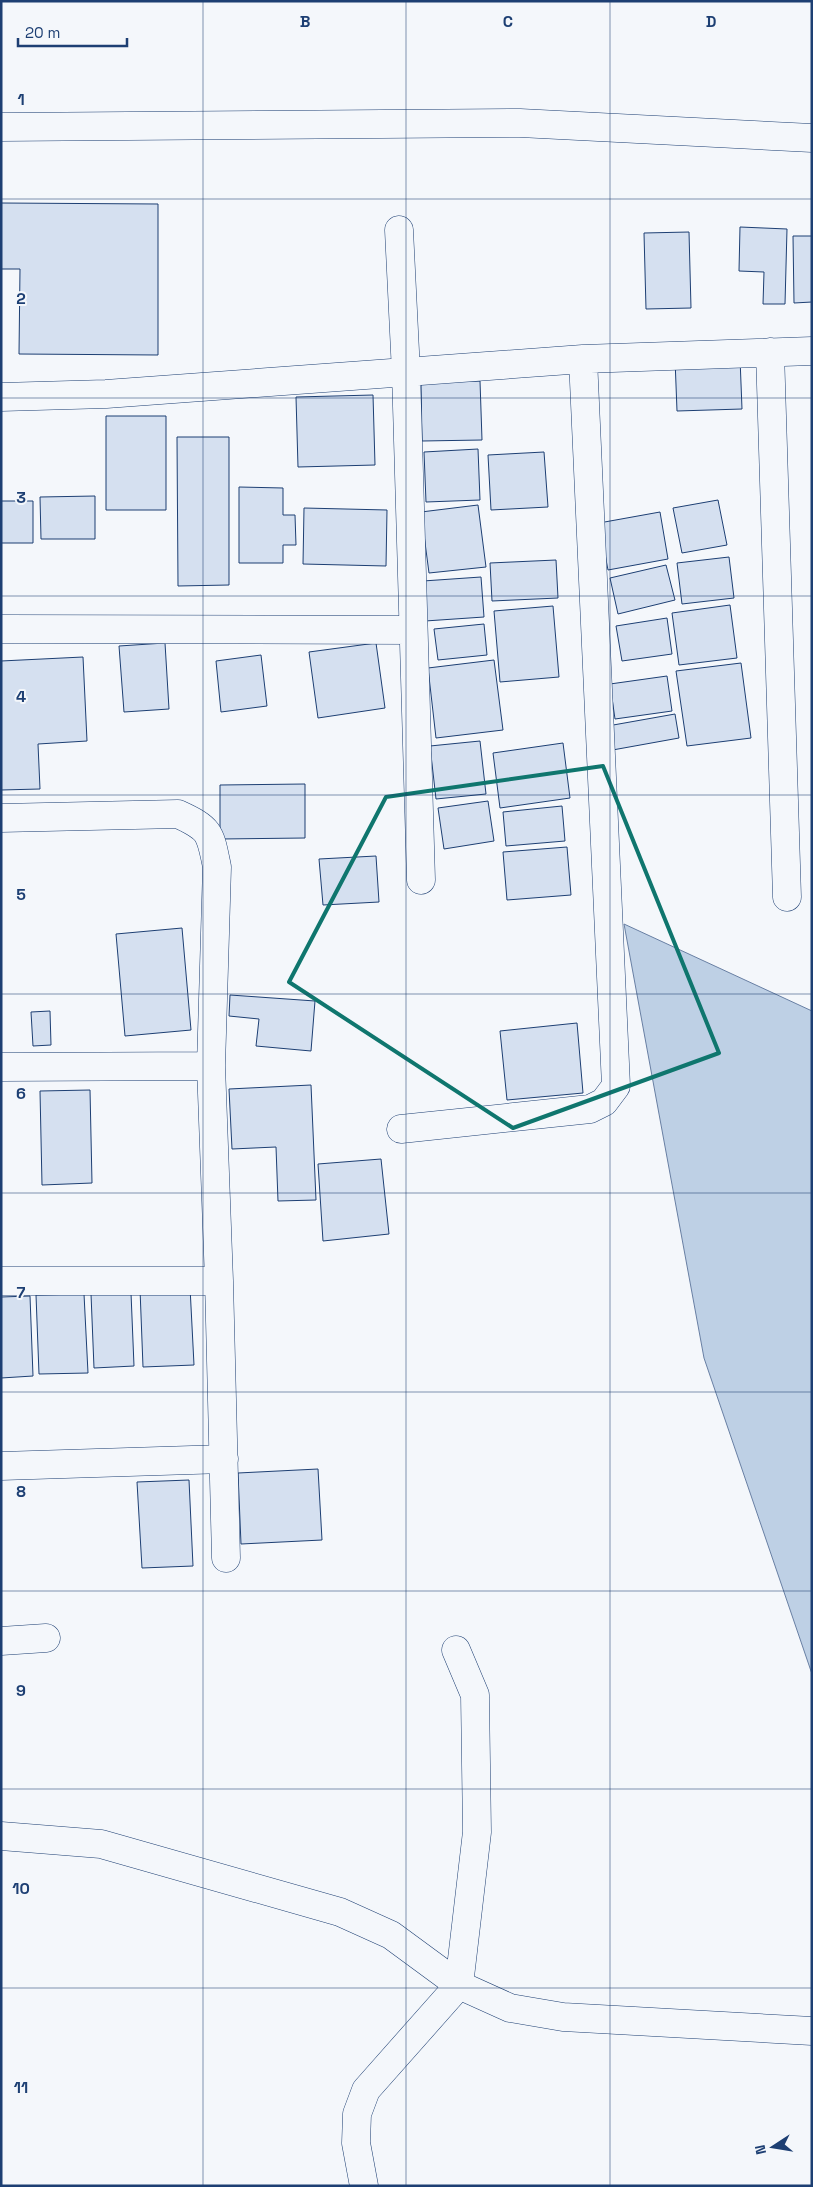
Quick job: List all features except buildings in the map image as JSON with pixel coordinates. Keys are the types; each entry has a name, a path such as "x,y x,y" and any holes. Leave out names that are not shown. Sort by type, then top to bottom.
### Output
{"street":[{"path":"1,127 520,123 812,138"},
{"path":"399,230 406,372 421,880"},
{"path":"1,397 106,394 583,358 812,351"},
{"path":"770,352 787,897"},
{"path":"401,1129 590,1109 604,1102 616,1086 583,358"},
{"path":"1,629 413,630"},
{"path":"1,818 178,814 200,824 211,838 217,867 211,1066 226,1558"},
{"path":"1,1067 211,1066"},
{"path":"1,1282 219,1280"},
{"path":"1,1466 224,1459"},
{"path":"1,1641 46,1638"},
{"path":"364,2186 356,2143 357,2114 366,2090 459,1985 477,1832 475,1695 456,1650"},
{"path":"1,1836 101,1844 340,1912 391,1935 459,1985 510,2008 563,2017 812,2031"}],"highlighted area":[{"path":"603,766 719,1053 513,1128 289,982 386,797"}],"water":[{"path":"624,924 812,1011 812,1674 704,1358"}]}
